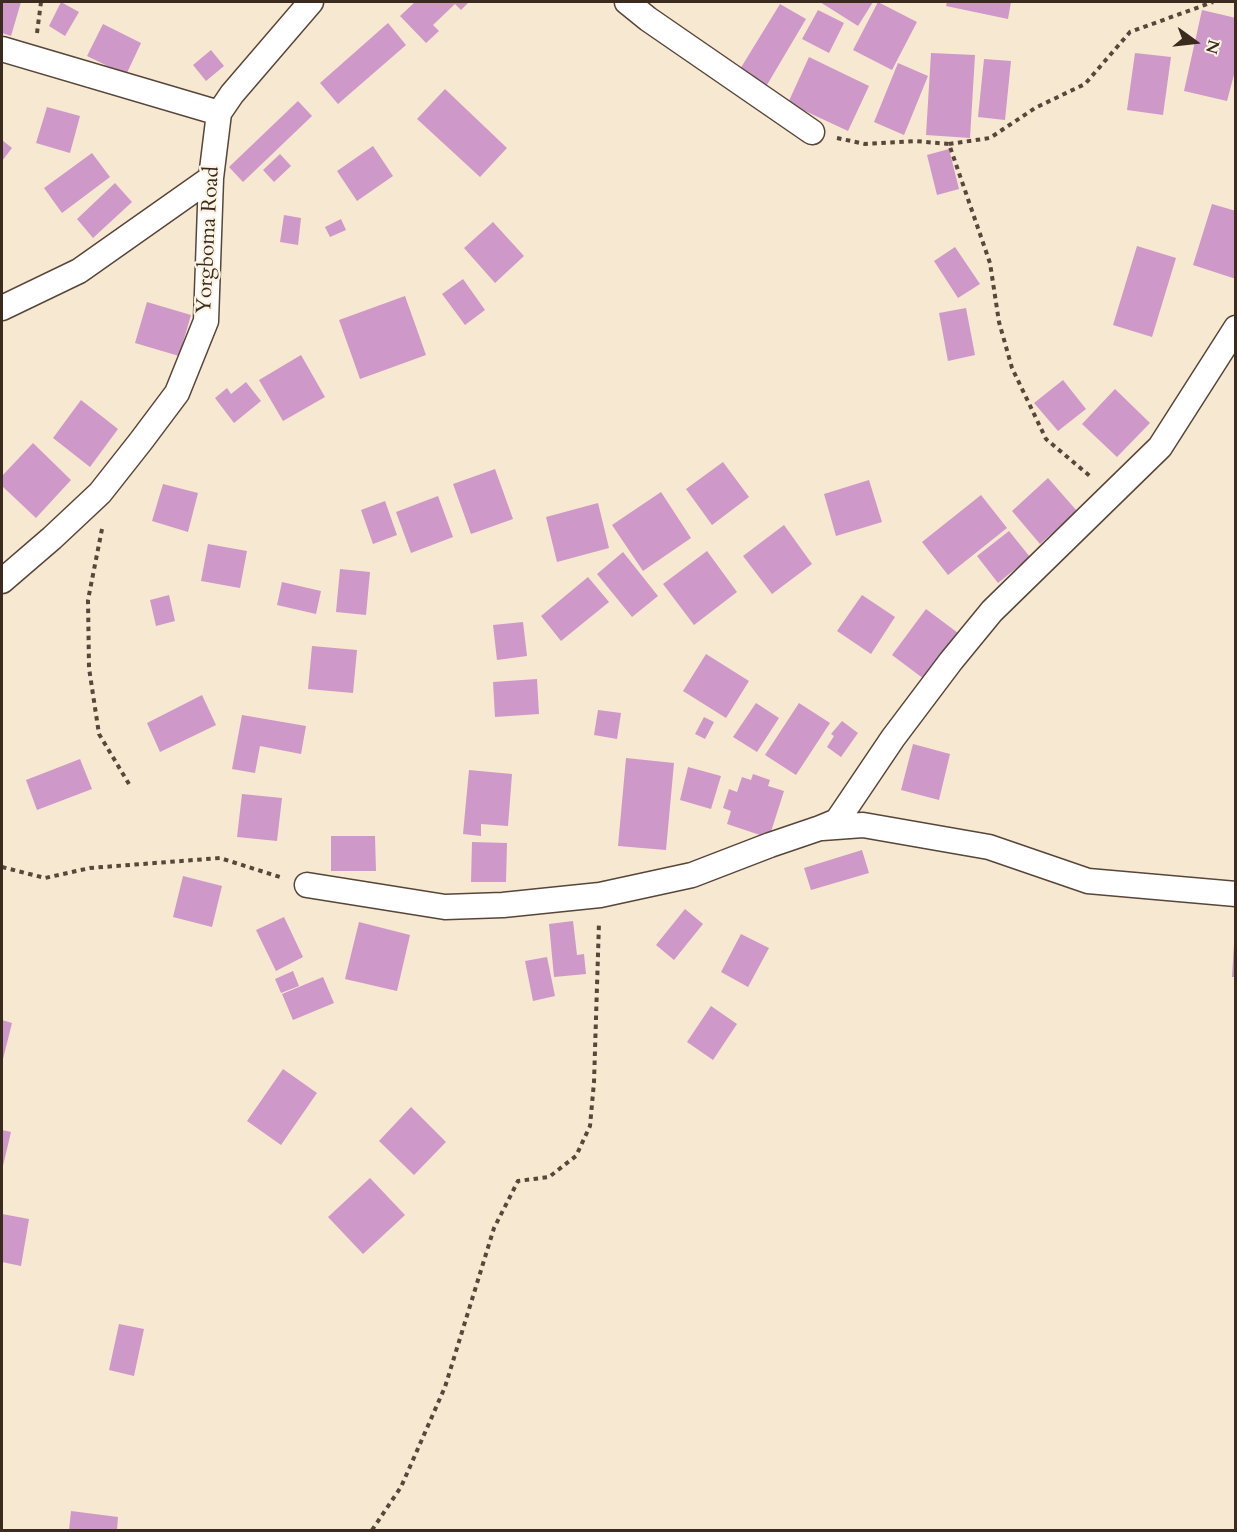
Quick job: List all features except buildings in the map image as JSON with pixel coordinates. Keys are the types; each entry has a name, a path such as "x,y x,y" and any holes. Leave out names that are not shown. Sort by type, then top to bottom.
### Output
{"street":[{"name":"Yorgboma Road","path":"2,581 100,492 177,393 206,321 211,178 219,113 232,94 311,2"},
{"path":"627,2 648,19 812,132"},
{"path":"2,49 219,113"},
{"path":"2,308 79,271 211,178"},
{"path":"307,885 445,907 503,905 600,895 693,875 770,844 837,821 892,738 992,611 1160,447 1236,328"},
{"path":"820,828 863,825 988,847 1088,881 1236,894"}],"path":[{"path":"812,132 865,144 915,141 950,144 990,138 1035,108 1085,84 1130,32 1213,2"},
{"path":"950,144 990,263 999,322 1012,368 1046,439 1112,494"},
{"path":"100,492 104,523 88,600 89,668 99,734 129,784"},
{"path":"2,867 45,878 90,868 220,858 307,885"},
{"path":"372,1530 401,1487 445,1387 494,1228 518,1181 549,1177 576,1156 590,1126 594,1082 600,895"}]}
